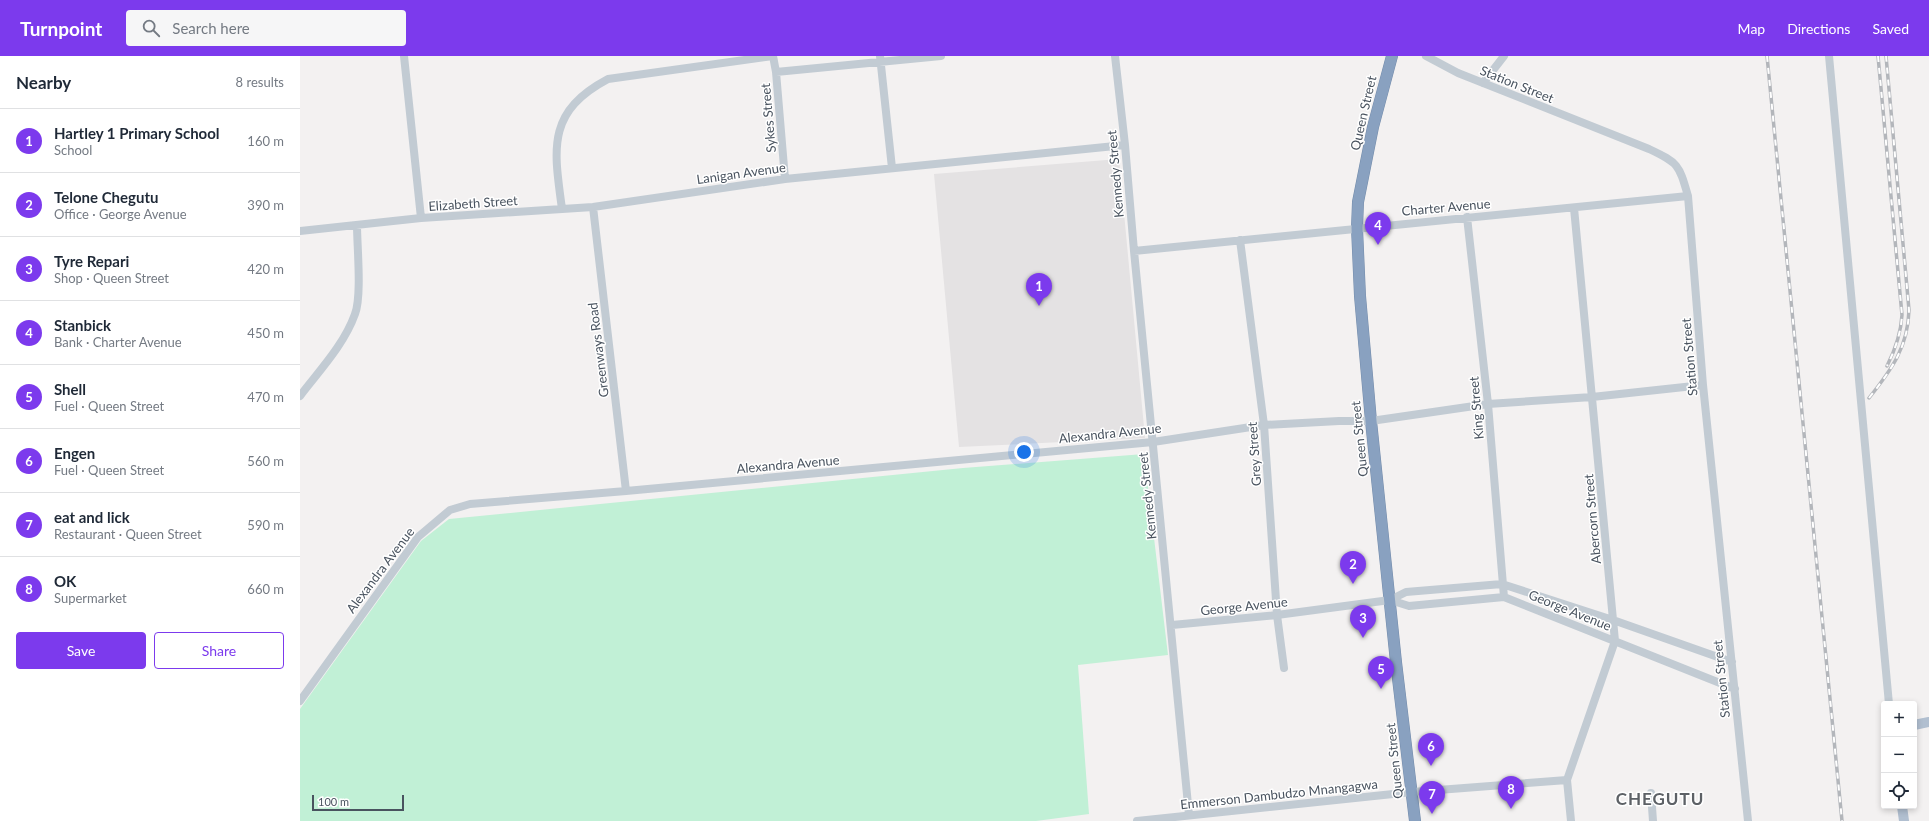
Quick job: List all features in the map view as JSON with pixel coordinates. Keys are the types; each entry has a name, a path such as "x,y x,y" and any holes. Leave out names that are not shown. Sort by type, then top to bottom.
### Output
{"highway":[{"name":"Queen Street","path":"1392,56 1358,202 1357,228 1360,296 1371,421 1415,821"}],"main road":[{"path":"1917,724 1929,722"},
{"path":"1902,809 1904,821"}],"street":[{"name":"Elizabeth Street","path":"404,56 421,218 593,207"},
{"path":"562,209 556,166 556,147 560,128 569,110 593,86 608,78 773,56"},
{"name":"Sykes Street","path":"773,56 776,72 785,179"},
{"path":"776,72 881,59 941,56"},
{"name":"Kennedy Street","path":"1115,56 1172,625 1189,815"},
{"name":"Station Street","path":"1426,56 1458,73 1666,157 1680,169 1688,196 1703,385 1748,821"},
{"path":"1483,83 1504,56"},
{"path":"1829,56 1889,701"},
{"path":"881,59 892,168"},
{"name":"Lanigan Avenue","path":"593,207 785,179 1125,145"},
{"name":"Charter Avenue","path":"1134,251 1688,196"},
{"name":"Greenways Road","path":"593,207 626,491"},
{"name":"Abercorn Street","path":"1571,821 1567,780 1615,641 1574,208"},
{"name":"King Street","path":"1467,217 1488,404 1504,597"},
{"path":"300,231 421,218"},
{"path":"300,396 340,343 356,314 358,292 357,225"},
{"name":"Grey Street","path":"1240,240 1264,425 1277,615 1284,668"},
{"name":"Alexandra Avenue","path":"300,701 418,537 450,510 470,504 1153,442 1264,425 1371,421 1488,404 1592,397 1703,385"},
{"name":"George Avenue","path":"1172,625 1277,615 1390,600 1406,592 1502,584 1613,620 1732,662"},
{"name":"George Avenue","path":"1390,600 1409,606 1504,597 1735,689"},
{"name":"Emmerson Dambudzo Mnangagwa","path":"1137,821 1412,792 1567,780"},
{"path":"1651,793 1653,821"}],"shaded area":[{"path":"1119,159 1145,438 959,447 934,174"}],"green space":[{"path":"1144,454 1168,655 1078,665 1089,814 1036,821 300,821 300,709 421,541 449,519 963,468"}],"railway":[{"path":"1767,56 1842,821"},
{"path":"1878,56 1902,315 1897,341 1887,366"},
{"path":"1869,398 1892,367 1897,357 1906,335 1909,310 1886,56"}],"place":[{"name":"Stanbick","path":"1378,245"},
{"name":"Hartley 1 Primary School","path":"1039,306"},
{"name":"Telone Chegutu","path":"1353,584"},
{"name":"Tyre Repari","path":"1363,638"},
{"name":"Shell","path":"1381,689"},
{"name":"Engen","path":"1431,766"},
{"name":"OK","path":"1511,809"},
{"name":"eat and lick","path":"1432,814"}],"district":[{"name":"CHEGUTU","path":"1660,799"}]}
